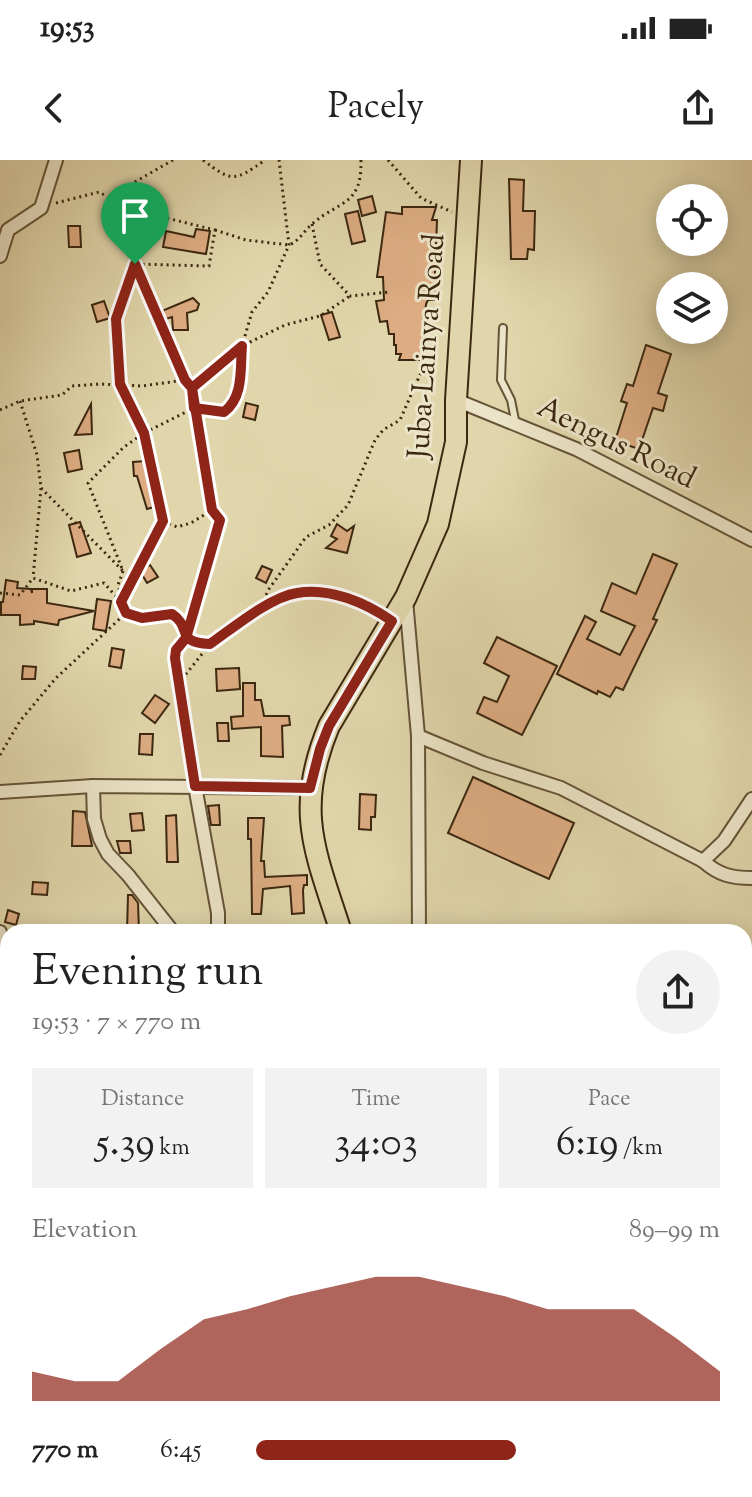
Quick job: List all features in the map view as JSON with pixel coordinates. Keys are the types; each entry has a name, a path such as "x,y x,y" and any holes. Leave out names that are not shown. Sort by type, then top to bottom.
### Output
{"main road":[{"name":"Juba-Lainya Road","path":"339,924 312,835 310,788 329,726 406,597 438,524 456,442 468,165"}],"street":[{"path":"0,256 8,230 41,208 56,160"},
{"name":"Aengus Road","path":"456,400 576,449 752,540"},
{"path":"406,597 418,736 419,924"},
{"path":"418,736 483,763 561,788 703,861 716,873 728,878 752,878"},
{"path":"0,792 93,786 310,788"},
{"path":"93,786 94,819 108,854 167,924"},
{"path":"195,786 218,924"},
{"path":"703,861 732,832 752,799"}],"lane":[{"path":"503,328 501,380 511,400 516,425"}],"path":[{"path":"173,160 133,183 130,209 119,229 185,380 192,388 212,510 220,520 186,638 176,650 175,658 195,786"},
{"path":"203,160 222,176 236,178 265,160"},
{"path":"210,644 186,638 178,618 172,614 142,618 126,613 118,585 123,571 88,483 124,447 144,433 194,408 224,412 239,393 242,346 252,312 268,292 289,245 279,160"},
{"path":"41,208 99,192 130,209 246,240 289,245 295,243 312,224 349,200 362,182 361,160"},
{"path":"388,160 421,198 455,214 467,224"},
{"path":"312,224 320,264 350,296"},
{"path":"135,264 209,266 215,230"},
{"path":"121,602 163,521 144,433 120,384 116,319 135,264"},
{"path":"192,388 242,346 285,325 320,316 350,296 389,292"},
{"path":"258,611 269,589 306,537 329,525 348,505 375,440 383,430 400,420 427,359"},
{"path":"0,410 20,401 62,395 72,386 142,386 185,380"},
{"path":"0,593 20,595 33,578 41,488 37,455 20,401"},
{"path":"41,488 123,571"},
{"path":"163,521 177,527 191,523 212,510"},
{"path":"33,578 71,591 104,583 121,602"},
{"path":"180,681 210,644 258,611 296,593 325,593 371,606 392,621"},
{"path":"0,755 20,721 56,678 126,613"}],"building":[{"path":"509,179 524,180 523,211 535,211 534,250 528,249 527,259 511,259"},
{"path":"372,196 376,212 362,216 358,200"},
{"path":"402,207 436,207 432,220 437,220 434,300 428,300 426,304 422,360 399,360 401,354 396,354 394,334 389,334 387,321 380,322 376,301 384,300 383,277 377,277 386,212 402,214"},
{"path":"358,211 365,241 352,244 345,214"},
{"path":"68,226 80,226 81,247 69,247"},
{"path":"196,229 210,231 206,254 163,247 166,231 194,237"},
{"path":"193,298 199,304 197,310 187,313 188,330 173,330 172,317 159,321 157,313"},
{"path":"104,301 110,318 97,322 92,305"},
{"path":"332,312 340,337 329,340 321,315"},
{"path":"646,345 671,354 658,393 667,396 663,411 653,408 639,449 615,441 627,403 621,401 627,384 633,386"},
{"path":"246,403 258,406 255,420 243,417"},
{"path":"91,404 92,434 75,435"},
{"path":"79,450 82,469 68,472 64,453"},
{"path":"146,461 158,506 147,509 137,476 134,476 133,462"},
{"path":"80,522 91,553 77,557 69,525"},
{"path":"337,524 347,531 354,526 347,553 326,548 337,539 331,536"},
{"path":"653,554 677,564 653,619 657,620 623,690 616,687 610,697 598,691 597,694 557,674 585,616 596,622 587,639 620,655 635,626 601,611 612,583 636,594"},
{"path":"150,565 158,577 147,583 140,571"},
{"path":"262,566 272,570 266,583 256,578"},
{"path":"6,580 18,582 17,588 31,589 32,593 32,589 47,589 47,603 94,611 59,620 58,625 34,621 34,624 20,625 20,615 1,615"},
{"path":"97,599 111,601 106,631 93,629"},
{"path":"497,637 557,666 522,735 477,713 484,697 497,702 509,676 484,663"},
{"path":"112,648 124,650 121,668 109,666"},
{"path":"23,666 36,667 35,679 22,679"},
{"path":"239,668 240,689 217,691 216,669"},
{"path":"243,683 255,683 255,700 261,700 264,716 289,716 290,725 282,726 283,757 261,756 261,727 232,729 231,717 243,716"},
{"path":"155,695 169,704 155,723 142,713"},
{"path":"217,723 228,723 229,741 218,741"},
{"path":"140,734 153,734 152,755 139,754"},
{"path":"473,777 574,823 549,879 448,833"},
{"path":"360,794 376,795 371,830 359,829"},
{"path":"219,805 220,825 211,825 208,806"},
{"path":"73,811 85,812 92,846 72,846"},
{"path":"142,813 144,830 132,831 130,814"},
{"path":"176,815 178,862 167,862 166,816"},
{"path":"248,818 264,818 261,861 264,861 265,877 307,875 307,885 303,890 304,913 292,914 290,886 263,889 261,914 252,914"},
{"path":"117,841 130,841 131,853 120,853"},
{"path":"33,882 48,883 47,895 32,894"},
{"path":"128,895 132,895 138,903 139,924 127,924"},
{"path":"8,910 19,914 16,924 5,922"}],"route":[{"path":"135,264 116,319 120,384 144,433 163,521 121,602 126,613 142,618 172,614 178,618 186,638 200,644 210,644 258,611 296,593 325,593 346,598 371,606 392,621 329,726 310,788 195,786 175,658 176,650 186,638 220,520 212,510 194,408 192,388 242,346 239,393 229,408 224,412 194,408 192,388 185,380 135,264"}]}
